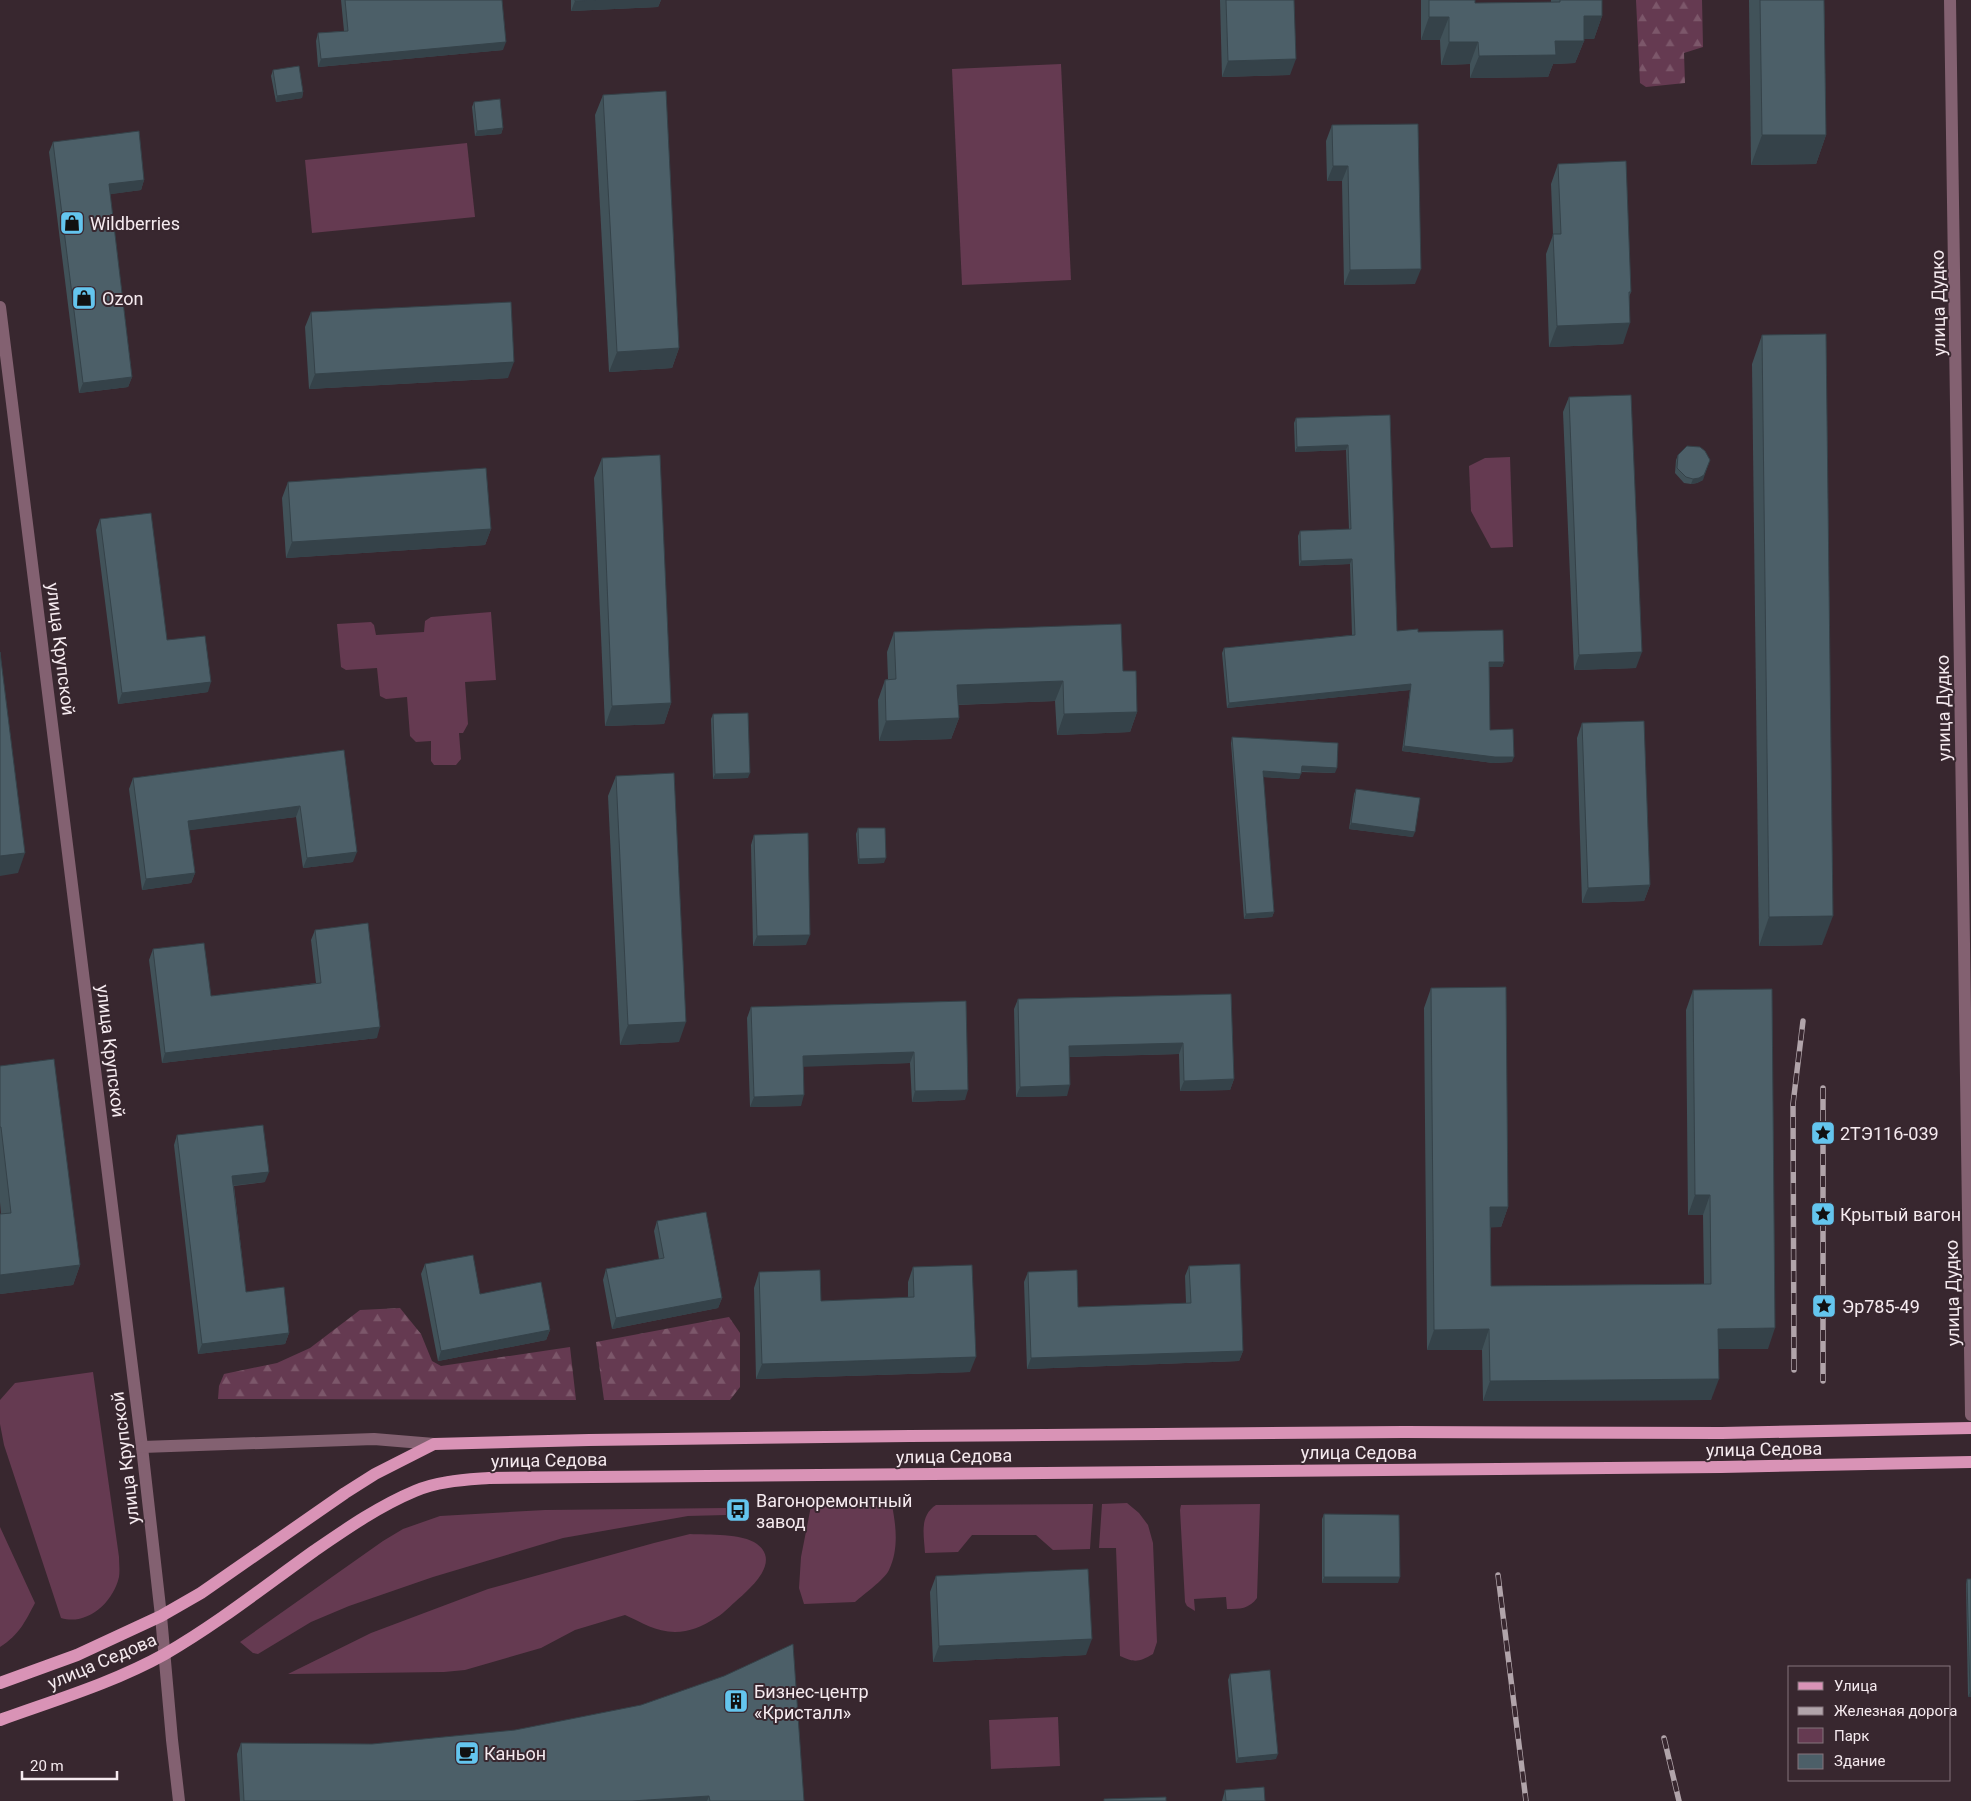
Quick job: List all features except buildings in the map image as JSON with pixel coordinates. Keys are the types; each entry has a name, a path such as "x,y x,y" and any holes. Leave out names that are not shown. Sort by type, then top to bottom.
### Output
{"main road":[{"name":"улица Седова","path":"0,1683 77,1655 161,1616 201,1593 375,1474 434,1444 910,1436 1404,1432 1722,1433 1971,1428"},
{"name":"улица Седова","path":"0,1720 89,1688 165,1654 216,1621 358,1521 416,1490 436,1484 466,1480 489,1478 1014,1472 1721,1467 1971,1462"}],"street":[{"name":"улица Дудко","path":"1950,0 1971,1415"},
{"name":"улица Крупской","path":"0,307 142,1447 179,1801"},
{"name":"улица Седова","path":"142,1447 374,1439 434,1444"}],"green space":[{"path":"1636,0 1702,0 1703,47 1684,53 1685,83 1646,87 1640,83"},
{"path":"1061,64 1071,280 962,285 952,69"},
{"path":"467,143 475,217 312,233 305,160"},
{"path":"1510,457 1513,547 1491,548 1471,511 1469,466 1485,458"},
{"path":"491,612 496,680 465,682 468,724 463,733 459,733 461,759 456,765 434,765 431,761 431,741 416,742 410,736 407,697 386,699 380,696 377,668 346,670 341,667 337,624 371,622 374,625 376,635 424,632 425,621 431,617"},
{"path":"400,1308 421,1334 432,1361 441,1366 570,1347 576,1400 218,1399 219,1386 224,1374 277,1363 310,1348 360,1310"},
{"path":"729,1317 740,1333 740,1387 730,1400 604,1400 596,1342"},
{"path":"93,1372 119,1557 119,1575 116,1587 105,1604 89,1615 71,1620 61,1618 4,1445 0,1424 0,1400 15,1383"},
{"path":"1127,1503 1139,1513 1148,1525 1153,1543 1157,1642 1153,1654 1137,1661 1120,1656 1116,1548 1099,1548 1102,1504"},
{"path":"1093,1504 1090,1549 1053,1550 1036,1535 972,1535 958,1552 925,1553 925,1520 931,1509 936,1505"},
{"path":"1260,1504 1257,1598 1251,1604 1240,1608 1227,1609 1226,1597 1194,1599 1195,1611 1187,1606 1185,1602 1181,1505"},
{"path":"892,1505 895,1546 889,1570 883,1578 855,1602 804,1604 799,1588 801,1557 811,1506"},
{"path":"726,1508 726,1515 688,1516 563,1538 433,1577 349,1606 311,1622 258,1654 253,1653 240,1642 383,1541 403,1529 440,1516 545,1510"},
{"path":"0,1527 35,1603 17,1633 0,1647"},
{"path":"690,1534 725,1535 751,1540 764,1551 766,1559 760,1576 747,1591 720,1616 696,1628 680,1632 668,1632 625,1615 575,1630 541,1648 465,1670 444,1672 288,1674 371,1633 488,1589"},
{"path":"1058,1717 1060,1766 991,1769 989,1720"}],"railway":[{"path":"1794,1370 1793,1104 1803,1021"},
{"path":"1823,1088 1823,1381"},
{"path":"1498,1575 1526,1801"},
{"path":"1664,1738 1679,1801"}],"place":[{"name":"Wildberries","path":"72,223"},
{"name":"Ozon","path":"84,298"},
{"name":"2ТЭ116-039","path":"1823,1133"},
{"name":"Крытый вагон","path":"1823,1214"},
{"name":"Эр785-49","path":"1824,1306"},
{"name":"Вагоноремонтный завод","path":"738,1510"},
{"name":"Бизнес-центр «Кристалл»","path":"736,1701"},
{"name":"Каньон","path":"467,1753"}]}
